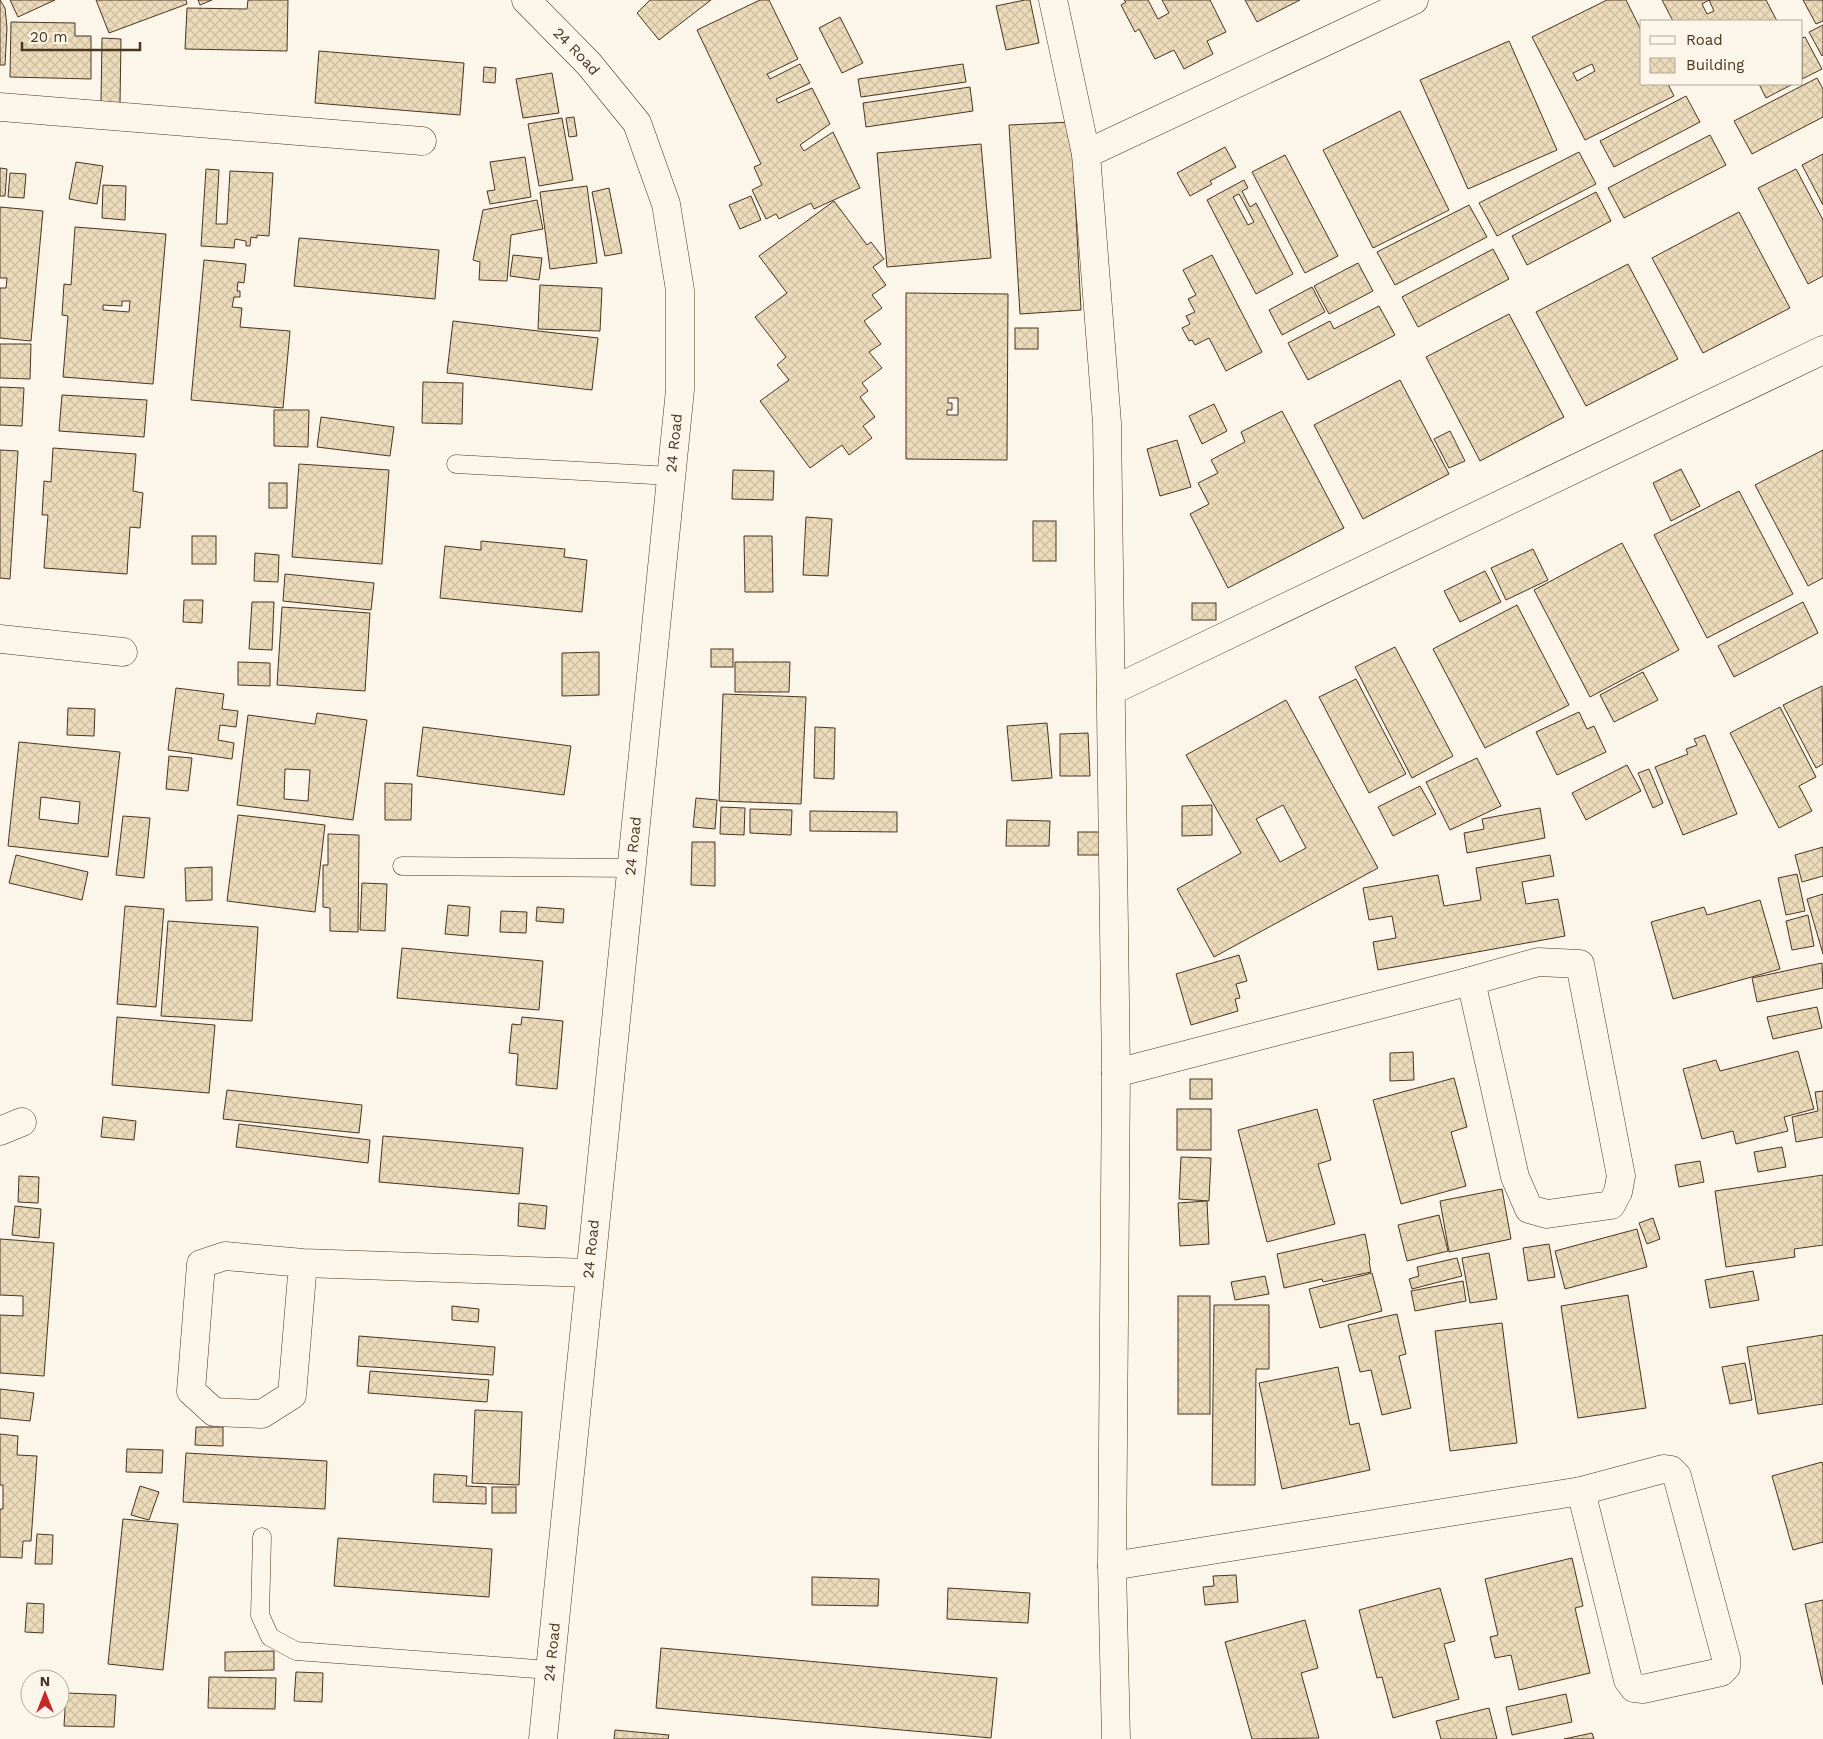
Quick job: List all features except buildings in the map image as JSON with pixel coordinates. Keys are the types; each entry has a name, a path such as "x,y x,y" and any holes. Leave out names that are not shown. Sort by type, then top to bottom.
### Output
{"street":[{"name":"24 Road","path":"526,0 589,64 637,123 666,204 680,290 680,390 543,1739"},
{"path":"1053,0 1086,154 1107,423 1116,1074 1112,1566 1116,1739"},
{"path":"1086,154 1414,0"},
{"path":"0,107 422,141"},
{"path":"1111,691 1823,350"},
{"path":"0,639 123,652"},
{"path":"1116,1074 1538,962 1580,964 1621,1176 1618,1192 1611,1205 1547,1214 1529,1208 1515,1177 1471,981"},
{"path":"303,1263 292,1395 262,1414 214,1412 191,1391 201,1264 225,1256 303,1263 589,1273"},
{"path":"1112,1566 1581,1490 1663,1469 1671,1470 1677,1476 1726,1658 1726,1667 1721,1672 1643,1689 1634,1688 1628,1680 1581,1490"}],"lane":[{"path":"456,464 671,476"},
{"path":"402,866 631,868"},
{"path":"262,1537 260,1615 270,1637 296,1651 550,1670"}]}
